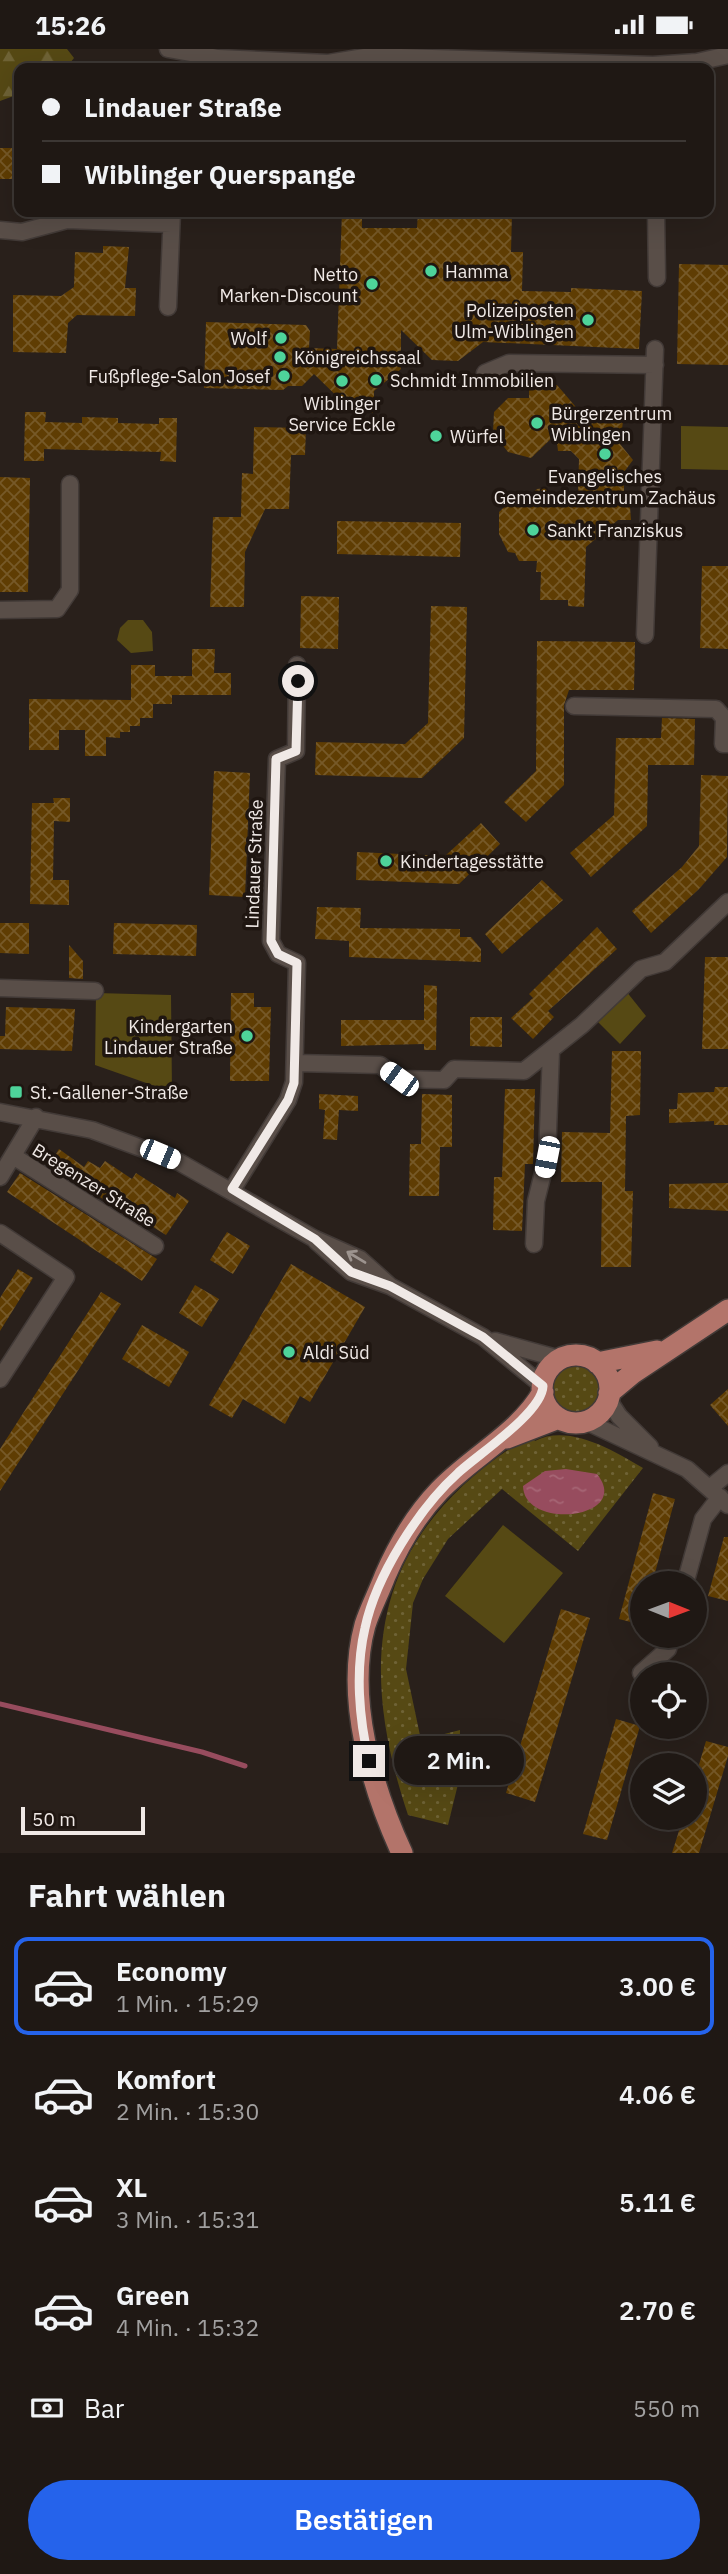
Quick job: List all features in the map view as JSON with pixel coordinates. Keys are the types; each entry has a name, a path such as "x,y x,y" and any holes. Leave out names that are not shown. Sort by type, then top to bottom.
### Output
{"main road":[{"path":"543,1389 548,1407 559,1418 575,1423 585,1421 599,1413 609,1396 673,1347 728,1310"},
{"path":"402,1853 389,1825 365,1745 360,1677 365,1627 395,1555 425,1509 456,1474 495,1443 533,1405 543,1389 548,1371 560,1359 576,1355 597,1363 673,1347"},
{"path":"597,1363 607,1377 609,1396"},
{"path":"495,1443 559,1418"}],"street":[{"path":"168,49 185,61 228,59 328,63 370,56 550,63"},
{"path":"688,63 728,55"},
{"path":"708,63 728,55"},
{"path":"656,217 657,278"},
{"path":"0,230 22,232 67,220 172,218 168,307"},
{"path":"485,373 509,363 655,357 645,635"},
{"path":"0,610 57,609 65,601 69,590 70,484"},
{"name":"Lindauer Straße","path":"232,1189 288,1100 297,1063 297,963 278,954 271,941 276,759 296,751 297,665"},
{"path":"574,706 716,709 723,718 723,744 728,744"},
{"path":"297,1063 380,1065 399,1079 444,1080 454,1069 524,1071 551,1051 628,980 651,966 665,962 728,902"},
{"path":"0,988 95,991"},
{"path":"534,1244 536,1203 547,1157 551,1051"},
{"path":"0,1112 36,1117 136,1145 232,1189 315,1239 351,1272 390,1286 483,1337 543,1389"},
{"name":"Bregenzer Straße","path":"0,1177 36,1117"},
{"name":"Bregenzer Straße","path":"13,1156 155,1246"},
{"path":"0,1233 66,1277 0,1379"},
{"path":"483,1337 560,1359"},
{"path":"609,1396 619,1416 654,1452"},
{"path":"585,1421 687,1469 720,1497"},
{"path":"689,1571 704,1519 720,1497 728,1473"},
{"path":"653,1662 667,1649"}],"green space":[{"path":"0,49 67,49 74,58 70,63 14,63 14,96 0,101"},
{"path":"681,426 728,427 728,470 681,469"},
{"path":"128,620 143,620 152,632 153,651 131,653 117,640 120,628"},
{"path":"626,991 646,1016 620,1044 596,1020"},
{"path":"96,993 171,995 172,1092 95,1065"},
{"path":"576,1363 594,1370 601,1388 594,1406 576,1413 558,1406 551,1388 558,1370"},
{"path":"531,1435 535,1441 562,1435 591,1441 643,1468 578,1551 502,1489 448,1539 423,1579 413,1603 406,1669 421,1740 460,1730 459,1780 448,1825 408,1815 391,1755 382,1700 382,1647 391,1599 409,1553 439,1511 479,1472"},
{"path":"503,1525 563,1573 504,1643 445,1596"}],"water":[{"path":"566,1469 597,1474 604,1489 601,1501 590,1509 574,1514 556,1514 540,1509 528,1500 523,1486 545,1471"}],"building":[{"path":"0,148 14,148 14,179 0,179"},
{"path":"342,217 362,217 362,228 417,228 418,217 512,217 511,252 523,252 522,291 571,292 571,288 642,291 639,349 483,342 458,361 432,360 401,330 401,369 374,391 374,413 354,413 314,374 302,386 288,386 283,390 204,388 206,322 306,325 310,331 309,348 337,349"},
{"path":"103,246 129,247 125,288 136,288 135,316 77,315 68,323 66,353 13,352 13,295 61,296 74,287 75,252 103,253"},
{"path":"679,264 728,265 728,365 677,364"},
{"path":"557,385 581,413 624,414 620,444 633,460 624,472 624,494 629,494 631,520 618,520 586,547 584,607 568,606 568,600 540,600 541,572 536,572 537,561 519,561 515,553 508,552 499,534 499,512 516,496 529,496 537,489 546,488 551,494 578,493 579,459 571,451 558,451 556,434 531,458 508,452 493,433 494,412 508,398 529,398 529,386"},
{"path":"25,412 46,412 45,422 82,423 82,417 118,418 118,423 159,424 159,418 177,418 176,462 160,461 161,452 44,449 44,461 24,461"},
{"path":"254,427 306,428 305,455 291,455 289,509 265,509 245,552 244,607 210,607 213,517 241,517 242,473 253,474"},
{"path":"0,477 30,478 28,592 0,592"},
{"path":"337,521 461,523 460,557 337,554"},
{"path":"702,566 728,566 728,649 700,648"},
{"path":"301,596 339,597 338,649 300,648"},
{"path":"431,606 467,607 464,738 422,778 315,775 316,742 405,744 428,723"},
{"path":"537,641 635,642 634,690 569,690 564,705 564,785 526,822 504,802 536,771"},
{"path":"192,649 215,649 214,673 231,673 231,695 172,695 172,704 153,704 153,718 140,718 140,726 130,726 130,732 120,732 120,738 106,737 106,756 85,756 85,730 59,730 59,750 29,750 29,699 131,700 131,665 155,665 155,676 192,676"},
{"path":"662,718 695,719 694,765 648,765 647,826 591,877 570,853 614,815 616,738 661,738"},
{"path":"214,771 250,773 245,897 209,895"},
{"path":"701,775 728,776 727,857 699,889 651,933 632,911 682,867 699,846"},
{"path":"53,798 70,798 70,822 54,821 53,880 69,880 69,905 30,904 32,803 54,803"},
{"path":"481,823 500,844 459,884 356,880 357,852 445,856"},
{"path":"542,880 563,900 502,954 485,934"},
{"path":"317,907 361,908 360,928 460,929 460,937 471,937 481,949 481,962 349,957 349,941 315,939"},
{"path":"0,923 29,923 29,954 0,953"},
{"path":"114,923 197,925 196,956 113,954"},
{"path":"597,927 617,949 548,1011 554,1017 533,1039 511,1018 533,998 529,994"},
{"path":"69,945 83,961 83,979 69,978"},
{"path":"705,957 728,957 728,1049 702,1049"},
{"path":"424,985 437,986 436,1050 424,1050 424,1044 341,1046 341,1020 424,1020"},
{"path":"231,993 254,993 254,1007 271,1007 269,1081 230,1081"},
{"path":"6,1007 75,1009 72,1051 0,1049 0,1036 5,1036"},
{"path":"470,1017 502,1017 502,1047 470,1046"},
{"path":"612,1051 641,1051 640,1115 626,1116 625,1191 633,1191 631,1267 601,1267 602,1182 561,1182 562,1132 610,1133"},
{"path":"715,1087 728,1087 728,1125 714,1125 714,1121 669,1123 669,1109 677,1109 678,1093 714,1092"},
{"path":"505,1089 535,1089 533,1164 525,1164 522,1231 493,1230 494,1177 502,1177"},
{"path":"319,1094 358,1096 358,1111 339,1110 337,1140 323,1139 325,1110 319,1109"},
{"path":"422,1094 452,1095 452,1147 440,1147 439,1196 409,1196 410,1144 421,1144"},
{"path":"59,1149 84,1167 88,1161 100,1168 105,1161 132,1179 136,1173 175,1198 177,1193 189,1201 166,1235 140,1219 138,1223 51,1162"},
{"path":"20,1173 157,1259 142,1281 7,1192"},
{"path":"728,1183 728,1211 669,1208 669,1184"},
{"path":"227,1232 250,1246 233,1274 210,1260"},
{"name":"Aldi Süd","path":"291,1264 365,1307 310,1402 300,1396 285,1424 243,1399 232,1418 209,1405"},
{"path":"18,1269 33,1278 0,1331 0,1298"},
{"path":"195,1285 219,1299 202,1327 179,1313"},
{"path":"101,1292 121,1304 0,1491 0,1449"},
{"path":"142,1325 189,1352 169,1387 122,1359"},
{"path":"728,1389 728,1426 710,1405"},
{"path":"653,1493 675,1499 656,1571 632,1571"},
{"path":"724,1537 728,1537 728,1601 708,1596"},
{"path":"630,1578 630,1622 619,1619"},
{"path":"561,1609 590,1618 535,1802 506,1793"},
{"path":"616,1719 630,1723 630,1739 636,1739 607,1840 583,1834"},
{"path":"706,1741 728,1747 728,1756 707,1826 707,1753 702,1753"},
{"path":"679,1830 706,1830 699,1853 672,1853"}],"waterway":[{"path":"0,1704 202,1752 245,1766"}],"place":[{"name":"Hamma","path":"431,271"},
{"name":"Netto Marken-Discount","path":"372,284"},
{"name":"Polizeiposten Ulm-Wiblingen","path":"588,320"},
{"name":"Wolf","path":"281,338"},
{"name":"Königreichssaal","path":"280,357"},
{"name":"Fußpflege-Salon Josef","path":"284,376"},
{"name":"Schmidt Immobilien","path":"376,380"},
{"name":"Wiblinger Service Eckle","path":"342,381"},
{"name":"Bürgerzentrum Wiblingen","path":"537,423"},
{"name":"Würfel","path":"436,436"},
{"name":"Evangelisches Gemeindezentrum Zachäus","path":"605,454"},
{"name":"Sankt Franziskus","path":"533,530"},
{"name":"Kindertagesstätte","path":"386,861"},
{"name":"Kindergarten Lindauer Straße","path":"247,1036"},
{"name":"St.-Gallener-Straße","path":"16,1092"},
{"name":"Aldi Süd","path":"289,1352"}],"route":[{"path":"298,681 296,751 276,759 271,941 278,954 297,963 297,1063 288,1100 232,1189 315,1239 331,1257 351,1272 367,1280 390,1286 483,1337 543,1386 540,1396 524,1415 437,1493 395,1555 365,1627 360,1677 361,1713 369,1761"}]}
